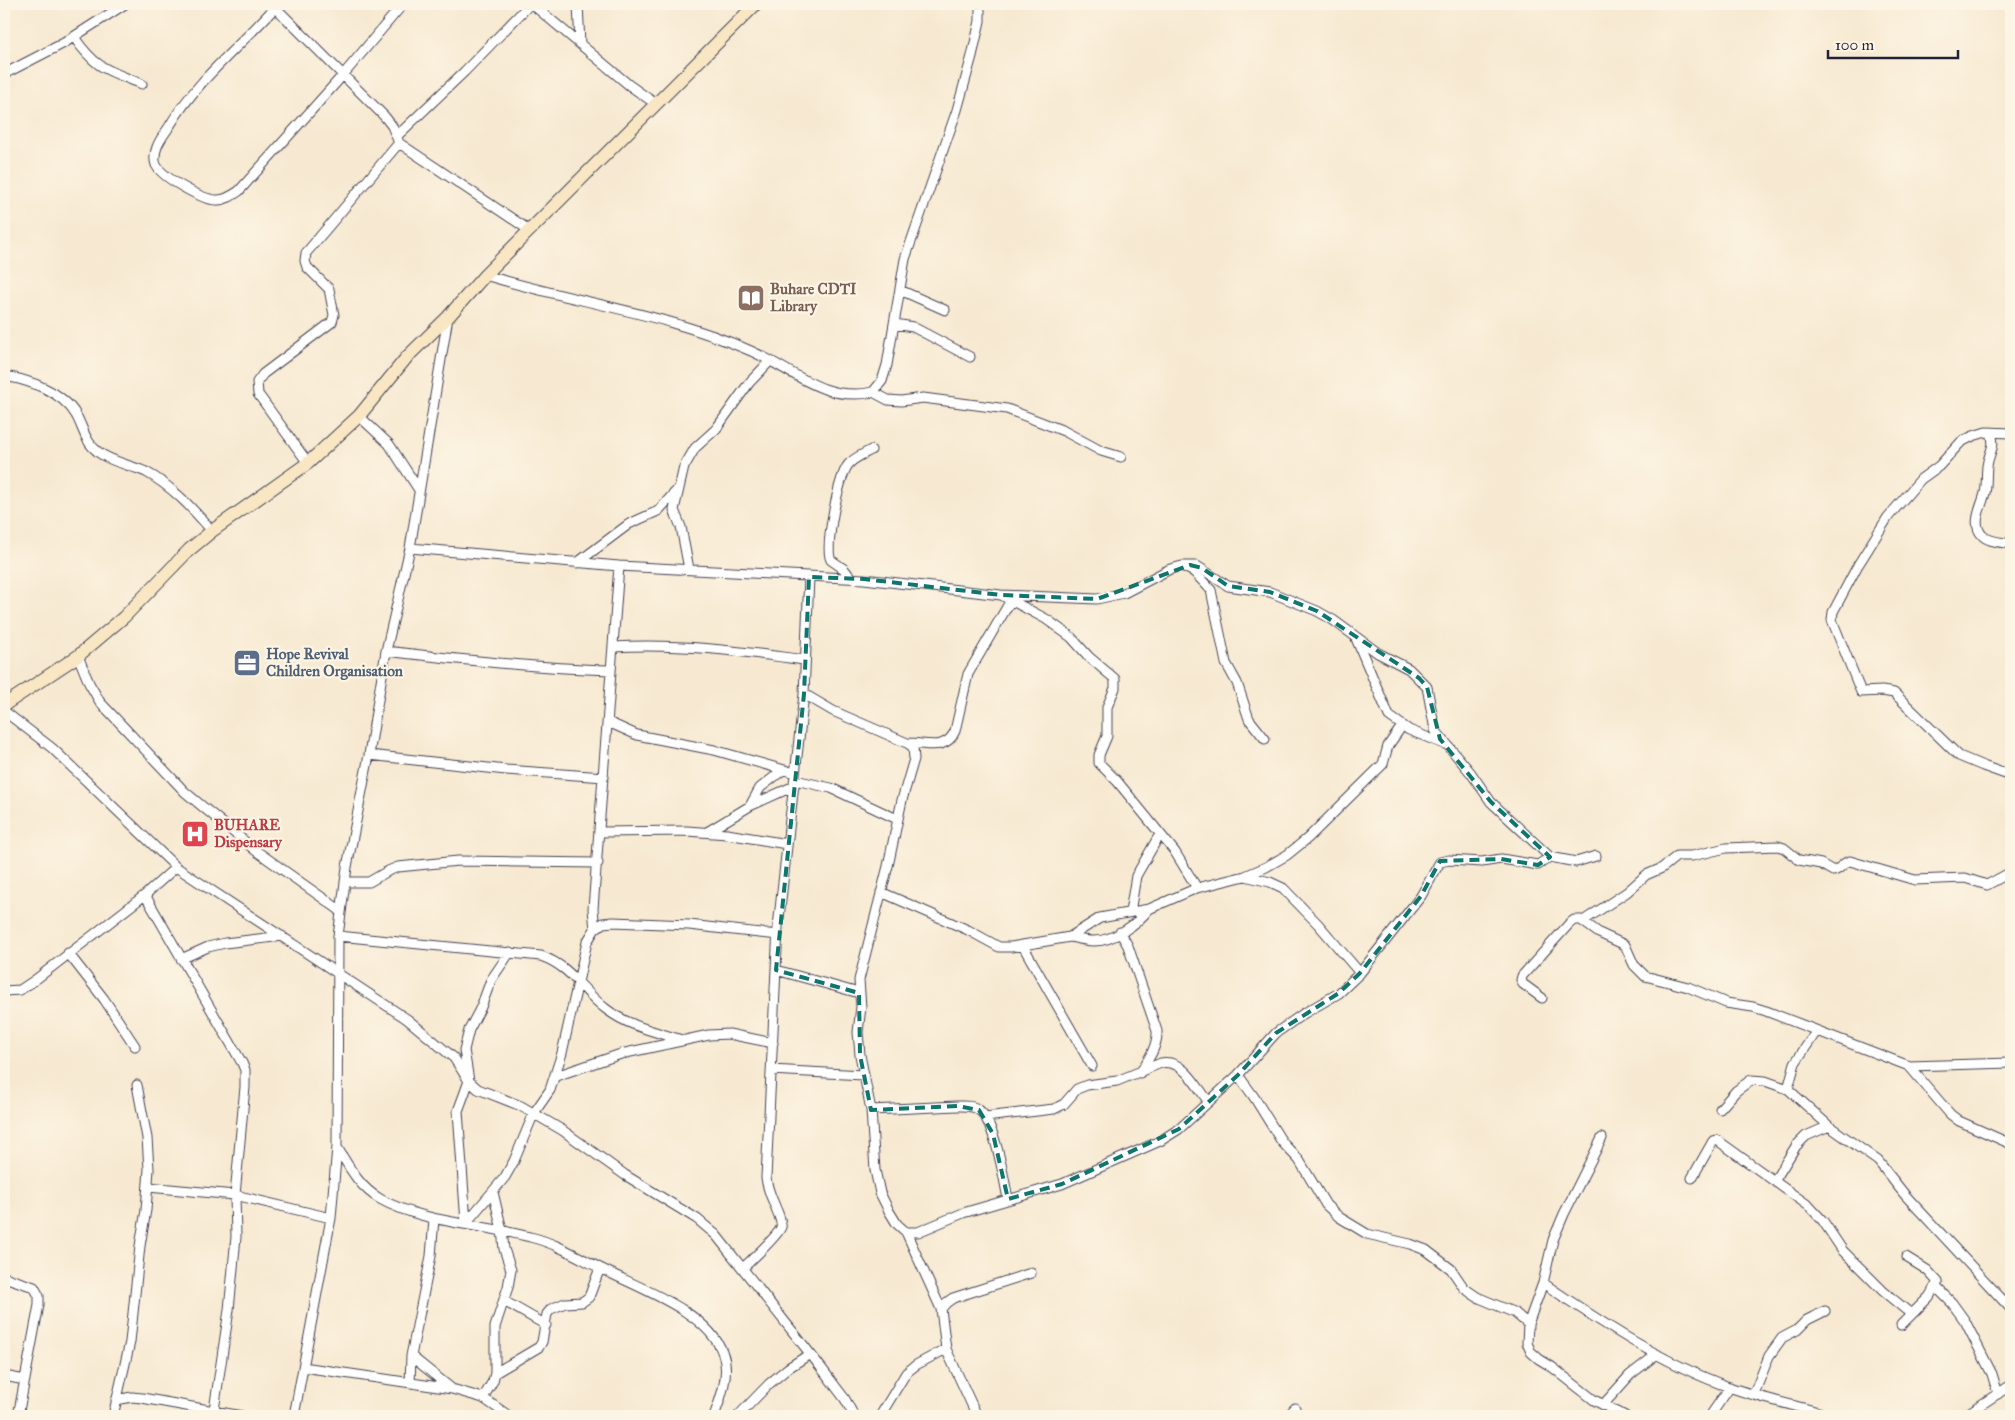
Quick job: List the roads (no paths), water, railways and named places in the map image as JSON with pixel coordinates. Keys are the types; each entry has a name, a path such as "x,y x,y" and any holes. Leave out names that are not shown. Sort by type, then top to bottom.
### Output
{"main road":[{"path":"4,705 78,656 124,617 189,550 212,531 308,463 358,416 407,357 448,317 485,275 756,4"}],"street":[{"path":"4,74 74,37 125,4"},
{"path":"402,4 343,75 239,191 229,197 218,200 206,198 184,187 162,172 156,164 157,149 176,115 194,91 275,5 343,75 385,117 398,139 529,230"},
{"path":"308,463 258,394 258,382 263,374 332,322 334,315 329,289 307,267 305,261 306,253 398,139 531,4 629,85 656,104"},
{"path":"578,4 580,44"},
{"path":"873,392 882,381 888,365 905,259 952,123 972,56 980,21 980,4"},
{"path":"74,37 98,66 142,84"},
{"path":"485,275 515,285 667,321 718,338 770,361 810,384 826,390 841,394 873,392 888,400 924,398 1007,409 1044,425 1064,431 1101,451 1121,457"},
{"path":"900,290 944,310"},
{"path":"294,1416 330,1218 337,1147 337,972 338,936 344,882 369,756 386,651 410,548 448,317"},
{"path":"895,324 913,327 970,357"},
{"path":"689,569 681,527 674,510 684,467 694,448 716,429 749,383 770,361"},
{"path":"4,376 43,387 68,403 76,415 85,436 95,450 102,455 145,472 164,483 186,502 212,531"},
{"path":"358,416 389,444 419,490"},
{"path":"2011,433 1991,432 1979,434 1962,442 1939,466 1920,479 1888,518 1858,565 1833,612 1832,620 1861,692 1882,691 1894,693 1959,756 2011,776"},
{"path":"1991,432 1994,447 1988,459 1984,496 1977,521 1978,528 1982,536 1988,539 2011,544"},
{"path":"852,578 844,569 831,560 828,554 838,490 844,472 852,461 871,450"},
{"path":"577,562 629,524 658,511 678,488"},
{"path":"410,548 619,566 852,578 1001,595 1097,599 1124,593 1160,574 1182,566 1197,566 1228,586 1270,592 1292,600 1333,620 1378,653 1409,669 1427,687 1435,730 1491,802 1550,857 1576,862 1596,856"},
{"path":"595,929 594,908 619,566"},
{"path":"1182,566 1194,572 1211,590 1226,663 1240,690 1249,718 1265,739"},
{"path":"743,1268 780,1228 779,1216 768,1191 766,1178 778,935 804,694 808,577"},
{"path":"1001,595 1046,619 1071,637 1089,658 1115,679 1115,688 1107,708 1107,736 1099,756 1099,763 1117,781 1175,852 1197,888"},
{"path":"907,743 932,745 945,744 951,740 955,731 968,674 1011,600"},
{"path":"1355,636 1389,716 1402,726 1446,745"},
{"path":"613,647 647,645 694,647 804,660"},
{"path":"386,651 488,663 611,670"},
{"path":"78,656 89,683 100,702 185,792 255,850 341,911"},
{"path":"804,694 833,711 913,747 914,759 897,819 859,980 860,1056 871,1110 875,1170 880,1193 897,1224 906,1232 941,1309 946,1349 977,1416"},
{"path":"4,711 52,748 176,867 400,1014 454,1058 469,1081 485,1093 508,1100 534,1113 562,1130 625,1175 697,1219 716,1235 743,1268 845,1399 854,1416"},
{"path":"608,722 637,735 714,750 783,770 795,780 831,788 897,819"},
{"path":"1070,937 1100,918 1149,909 1197,888 1245,876 1287,855 1308,838 1383,764 1388,746 1402,726"},
{"path":"369,756 506,770 604,777"},
{"path":"750,806 760,788 783,770"},
{"path":"707,832 795,780"},
{"path":"600,832 654,830 707,832 787,844"},
{"path":"1130,912 1136,876 1160,834"},
{"path":"1583,921 1626,892 1646,875 1662,868 1677,856 1692,856 1726,848 1778,846 1784,848 1800,860 1821,864 1833,871 1840,869 1845,862 1850,861 1915,880 1965,878 1987,885 2011,872"},
{"path":"906,1232 918,1232 963,1213 1062,1184 1160,1141 1179,1129 1238,1075 1276,1032 1339,993 1360,973 1421,896 1440,862 1455,860 1482,862 1501,859 1538,865 1550,857"},
{"path":"344,882 369,882 398,867 458,861 598,863"},
{"path":"4,991 20,990 145,895 176,867"},
{"path":"1245,876 1270,882 1283,888 1318,924 1360,973"},
{"path":"881,892 968,930 999,947 1023,946 1070,937 1095,941 1106,939 1142,918 1149,909"},
{"path":"145,895 181,960 236,1050 245,1070 235,1195 236,1236 229,1310 214,1410"},
{"path":"1542,998 1523,984 1522,976 1572,921 1578,920 1583,921 1598,933 1625,945 1634,965 1645,976 1688,987 1726,1003 1766,1011 1816,1032 1909,1066 2011,1063"},
{"path":"466,1223 493,1192 514,1161 534,1113 550,1090 556,1076 588,942 595,929 603,923 649,922 778,935"},
{"path":"1120,932 1128,946 1157,1036 1153,1049 1140,1073"},
{"path":"181,960 208,947 282,936"},
{"path":"338,936 542,956 556,961 606,1009 626,1022 682,1040"},
{"path":"1023,946 1092,1066"},
{"path":"466,1223 458,1111 469,1081 464,1050 467,1037 492,980 510,952"},
{"path":"68,953 104,999 135,1046"},
{"path":"776,970 859,993"},
{"path":"1788,1090 1795,1063 1816,1032"},
{"path":"556,1076 621,1054 709,1035 729,1034 773,1043"},
{"path":"985,1117 1054,1109 1064,1104 1077,1089 1082,1087 1117,1080 1140,1073 1161,1063 1174,1062 1191,1079 1208,1101"},
{"path":"1909,1066 1950,1114 1959,1121 2011,1144"},
{"path":"771,1070 863,1075"},
{"path":"1238,1075 1254,1097 1276,1135 1299,1160 1326,1205 1339,1217 1367,1234 1410,1244 1426,1250 1451,1269 1464,1288 1477,1297 1515,1313 1528,1324"},
{"path":"1720,1109 1736,1091 1751,1080 1766,1081 1788,1090 1829,1126 1878,1161 1905,1195 2011,1309"},
{"path":"113,1416 130,1342 148,1187 147,1138 137,1085"},
{"path":"871,1110 970,1106 979,1110 985,1117 993,1134 1008,1199"},
{"path":"1775,1180 1796,1146 1806,1136 1829,1126"},
{"path":"1602,1138 1557,1231 1548,1258 1544,1283 1528,1324 1527,1343 1531,1352 1594,1400 1625,1416"},
{"path":"1692,1178 1706,1150 1716,1140 1775,1180 1809,1206 1823,1221 1843,1251 1911,1314"},
{"path":"337,1147 364,1188 378,1198 395,1206 434,1218 532,1237 558,1246 679,1307 703,1326 717,1341 724,1355 725,1372 721,1395 714,1416"},
{"path":"148,1187 235,1195 330,1218"},
{"path":"482,1398 493,1381 495,1373 495,1327 504,1301 511,1270 504,1249 502,1230 493,1192"},
{"path":"410,1383 411,1356 431,1256 434,1218"},
{"path":"1901,1325 1936,1287 1938,1282 1935,1276 1906,1257"},
{"path":"495,1373 539,1347 551,1309 565,1303 582,1302 589,1297 600,1268"},
{"path":"941,1309 953,1298 1031,1273"},
{"path":"4,1277 34,1287 39,1296 39,1305 18,1416"},
{"path":"1544,1283 1619,1333 1679,1366 1730,1388 1832,1416"},
{"path":"1936,1287 1952,1303 1965,1321 1992,1374 1998,1394"},
{"path":"504,1301 546,1325"},
{"path":"1754,1394 1769,1356 1782,1338 1797,1330 1807,1320 1825,1311"},
{"path":"880,1416 906,1373 916,1365 946,1349"},
{"path":"738,1416 769,1384 810,1354"},
{"path":"1603,1405 1630,1375 1657,1354"},
{"path":"411,1356 452,1389"},
{"path":"303,1367 452,1389 482,1398 510,1416"},
{"path":"4,1376 25,1380"},
{"path":"1964,1416 1977,1413 2011,1385"},
{"path":"1710,1416 1730,1388"},
{"path":"116,1400 132,1397 142,1398 242,1416"},
{"path":"495,1416 496,1406"},
{"path":"1288,1416 1295,1408"}],"place":[{"name":"Buhare CDTI Library","path":"751,298"},
{"name":"Hope Revival Children Organisation","path":"247,663"},
{"name":"BUHARE Dispensary","path":"195,834"}]}
